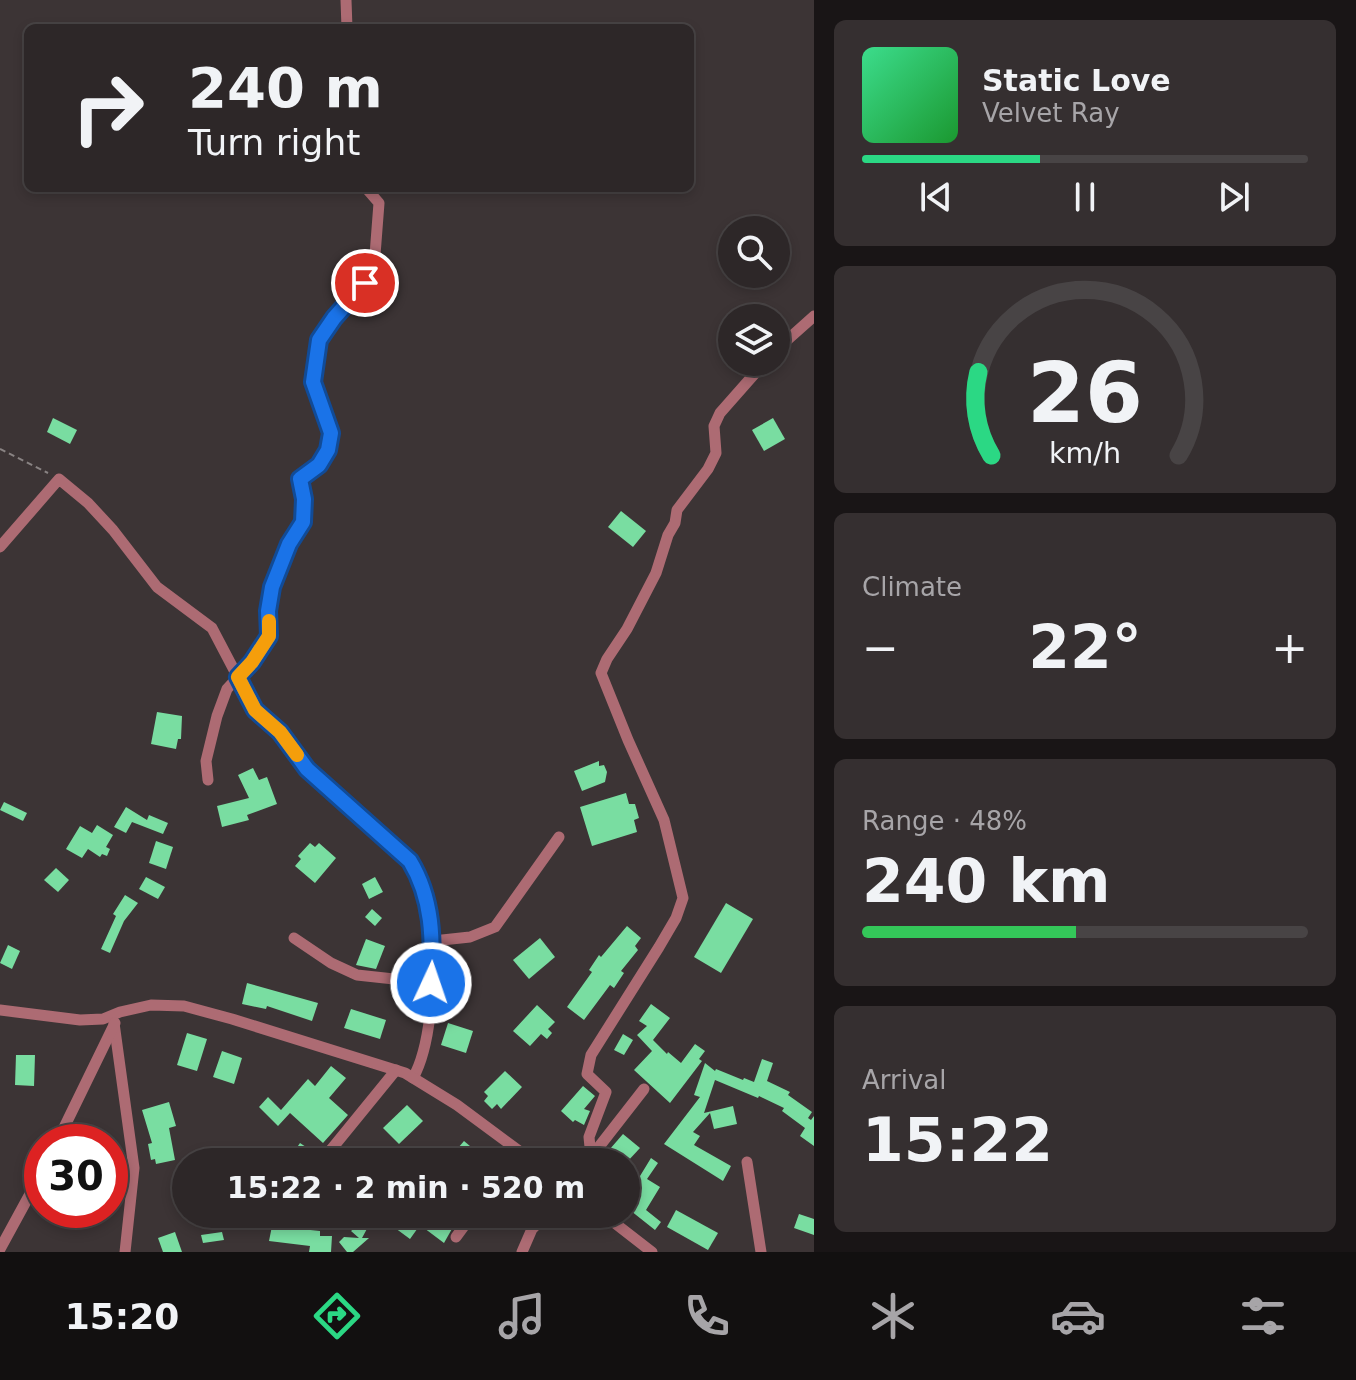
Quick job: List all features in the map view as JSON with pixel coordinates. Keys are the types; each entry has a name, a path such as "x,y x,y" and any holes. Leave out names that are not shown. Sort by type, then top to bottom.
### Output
{"street":[{"path":"346,0 347,24"},
{"path":"208,780 206,761 227,689 252,662 269,636 268,611 272,587 289,544 303,522 304,499 300,479 319,465 328,450 331,433 313,382 319,340 374,268 379,203 369,192"},
{"path":"790,337 814,316"},
{"path":"589,1148 589,1137 606,1092 587,1074 587,1064 599,1040 671,928 683,898 664,820 601,673 656,573 677,510 708,469 716,453 714,426 720,413 753,376"},
{"path":"0,547 59,479 88,503 113,530 157,587 212,628 255,710 280,732 307,769 410,861 428,901 433,941 426,1047 413,1078"},
{"path":"433,941 470,937 495,927 559,837"},
{"path":"294,938 331,963 357,975 431,983"},
{"path":"0,1010 80,1020 117,1018 151,1005 184,1006 396,1070 457,1105 515,1148"},
{"path":"66,1124 117,1018"},
{"path":"117,1018 134,1168 125,1252"},
{"path":"333,1148 396,1070"},
{"path":"599,1148 644,1089"},
{"path":"747,1162 761,1252"},
{"path":"0,1249 6,1228 24,1200"},
{"path":"456,1237 463,1228"},
{"path":"522,1252 533,1228"},
{"path":"621,1228 652,1252"},
{"path":"629,1252 635,1239"}],"path":[{"path":"0,449 59,479"}],"building":[{"path":"53,418 77,430 70,444 47,432"},
{"path":"773,418 785,439 764,451 752,430"},
{"path":"621,511 646,531 633,547 608,527"},
{"path":"157,712 182,716 181,739 178,739 176,749 151,744"},
{"path":"599,761 599,766 604,765 607,772 605,782 582,791 574,771"},
{"path":"253,768 259,780 267,777 277,804 247,815 249,820 222,827 217,806 249,798 238,775"},
{"path":"626,793 629,804 635,804 639,818 634,820 637,832 592,846 580,807"},
{"path":"4,802 27,813 23,821 0,810"},
{"path":"126,807 147,820 149,815 168,823 163,834 132,822 126,833 114,827"},
{"path":"97,825 113,835 106,847 110,849 107,856 102,854 100,857 88,849 82,858 66,849 80,826 92,833"},
{"path":"156,841 173,847 166,869 149,863"},
{"path":"310,843 315,847 319,843 336,858 315,883 295,866 301,859 298,856"},
{"path":"56,868 69,880 58,892 44,880"},
{"path":"146,877 165,887 158,899 139,889"},
{"path":"375,877 383,892 369,899 362,884"},
{"path":"125,895 138,903 124,921 110,953 101,949 116,916 113,914"},
{"path":"726,903 753,919 721,973 694,957"},
{"path":"372,909 382,918 375,926 365,917"},
{"path":"627,926 641,938 635,946 638,950 621,971 624,973 614,988 610,985 584,1020 567,1007 592,972 589,970 599,955 601,957"},
{"path":"540,938 555,957 529,979 513,960"},
{"path":"366,939 385,946 376,969 356,965"},
{"path":"8,945 20,951 12,969 0,963"},
{"path":"247,983 318,1003 312,1021 267,1006 266,1009 242,1004"},
{"path":"651,1004 670,1018 653,1040 667,1054 681,1063 695,1044 705,1051 699,1059 702,1061 670,1103 634,1070 652,1051 637,1035 647,1026 639,1021"},
{"path":"537,1005 555,1022 548,1029 552,1033 547,1039 541,1034 530,1046 513,1031"},
{"path":"351,1009 386,1020 380,1039 344,1028"},
{"path":"448,1023 473,1031 466,1053 441,1045"},
{"path":"187,1033 207,1039 197,1071 177,1065"},
{"path":"623,1034 633,1040 624,1055 614,1050"},
{"path":"222,1051 242,1058 234,1084 213,1077"},
{"path":"16,1055 35,1055 34,1086 15,1085"},
{"path":"762,1059 773,1063 767,1081 790,1092 788,1095 812,1112 808,1118 811,1120 814,1116 814,1146 800,1136 805,1128 782,1111 784,1108 715,1080 704,1113 733,1106 737,1124 714,1129 710,1113 693,1132 700,1136 694,1145 731,1166 723,1181 664,1144 700,1097 694,1095 705,1063 715,1071 754,1082"},
{"path":"331,1066 346,1078 329,1098 348,1115 323,1143 290,1113 278,1126 259,1107 268,1097 281,1110 308,1079 315,1086"},
{"path":"505,1071 522,1087 501,1109 497,1104 492,1109 484,1101 488,1096 484,1092"},
{"path":"583,1086 595,1096 584,1109 590,1111 584,1125 575,1120 573,1122 561,1111"},
{"path":"169,1102 176,1126 169,1128 172,1161 156,1164 155,1159 151,1160 148,1144 152,1143 142,1110"},
{"path":"407,1105 423,1121 399,1144 383,1128"},
{"path":"623,1134 640,1148 611,1148"},
{"path":"464,1141 472,1148 458,1148"},
{"path":"651,1158 658,1163 647,1179 660,1187 646,1210 661,1222 655,1230 640,1218 640,1176"},
{"path":"676,1210 718,1233 708,1250 667,1227"},
{"path":"799,1214 814,1219 814,1235 794,1228"},
{"path":"272,1228 320,1231 320,1236 332,1236 331,1252 309,1252 310,1246 269,1241"},
{"path":"367,1228 362,1238 369,1238 353,1252 347,1252 339,1242 344,1237 359,1238 351,1231"},
{"path":"395,1228 418,1228 410,1239"},
{"path":"424,1228 452,1228 444,1243"},
{"path":"175,1232 182,1252 163,1252 158,1238"},
{"path":"222,1232 224,1240 203,1243 201,1235"}],"slow traffic":[{"path":"269,621 269,636 238,677 255,710 280,732 297,755"}],"route":[{"path":"365,283 319,340 313,382 331,433 328,450 319,465 300,479 304,499 303,522 289,544 272,587 268,611 269,636 238,677 255,710 280,732 307,769 410,861 428,901 433,941 431,983"}]}
